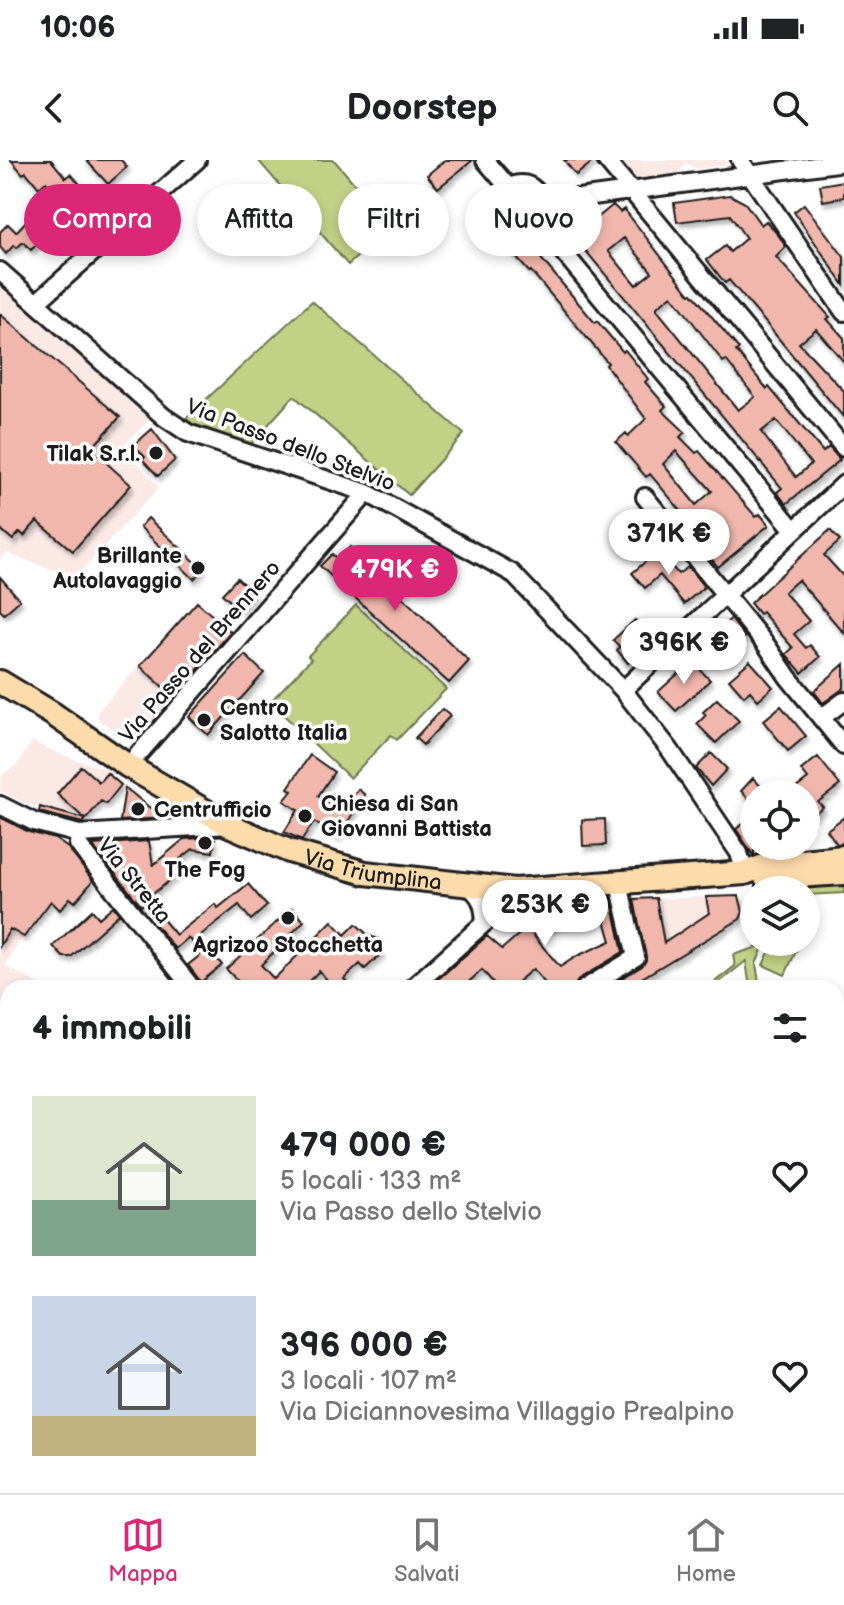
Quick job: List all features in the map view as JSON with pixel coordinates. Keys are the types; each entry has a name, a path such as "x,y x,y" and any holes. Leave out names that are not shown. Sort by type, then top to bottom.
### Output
{"main road":[{"path":"0,682 53,714 121,762"},
{"path":"0,696 60,732 121,762"},
{"name":"Via Triumplina","path":"121,762 229,825 289,851 365,873 515,890 745,873 769,864 844,857"},
{"name":"Via Triumplina","path":"745,873 767,879 844,873"}],"street":[{"path":"36,303 197,160"},
{"path":"485,160 506,184"},
{"path":"606,160 844,448"},
{"path":"740,160 844,312"},
{"path":"602,198 844,162"},
{"path":"574,256 794,530"},
{"name":"Via Passo dello Stelvio","path":"0,271 164,417 188,433 367,493 512,573 623,690 703,795 739,853 745,873"},
{"path":"623,690 844,484"},
{"name":"Via Passo del Brennero","path":"121,762 367,493"},
{"path":"645,497 844,746"},
{"path":"821,718 844,701"},
{"name":"Via Stretta","path":"0,805 34,822 79,834 78,844 186,980"},
{"name":"Via Triumplina","path":"79,834 229,825"},
{"path":"465,884 479,895 484,905 485,923"},
{"path":"598,980 636,957 619,884"},
{"path":"421,980 485,923 515,890"}],"shaded area":[{"path":"617,160 726,160 729,164 696,169 686,163 679,172 634,180"},
{"path":"0,283 152,417 122,447 159,487 75,578 6,553 0,560"},
{"path":"197,602 232,633 135,740 101,722 97,717 98,711"},
{"path":"32,741 61,755 109,770 64,824 38,817 40,807 0,791 2,775 18,764"},
{"path":"0,897 38,920 26,939 21,939 5,966 31,980 0,980"},
{"path":"718,897 725,929 639,980 606,980 640,958 629,899"}],"green space":[{"path":"258,160 334,160 355,184 338,184 338,253 322,235 322,184 279,184"},
{"path":"340,256 358,256 348,265"},
{"path":"312,301 464,434 409,495 294,396 249,446 192,426 185,419"},
{"path":"356,605 446,689 397,740 391,735 350,778 270,702"},
{"path":"844,882 844,893 820,894 820,883"},
{"path":"740,953 740,956 759,956 756,964 759,980 749,980 746,961 722,980 717,980 735,966 733,955"},
{"path":"767,956 794,956 785,975 763,965"}],"building":[{"path":"11,160 51,160 66,178 71,174 80,184 36,184 26,172 23,174"},
{"path":"86,160 121,160 127,167 108,184"},
{"path":"445,160 473,160 443,184 435,184 427,175"},
{"path":"564,160 595,160 576,175"},
{"path":"844,181 844,197 823,201 820,185"},
{"path":"730,195 745,203 761,225 766,221 779,236 786,247 776,257 830,317 827,319 844,338 844,362 816,329 799,343 844,391 844,418 729,280 725,283 707,260 725,246 730,252 746,238 730,215 677,222 674,203"},
{"path":"804,204 844,257 844,285 794,212"},
{"path":"613,205 620,212 624,209 690,294 739,349 736,351 767,389 769,387 823,452 829,447 840,460 786,504 777,492 782,488 590,256 602,256 602,214","holes":["624,238 652,272 636,285 608,251","672,295 723,362 726,360 755,397 738,410 657,310","776,420 811,464 796,477 761,432"]},
{"path":"24,223 24,243 17,248 14,245 6,254 0,247 0,232 8,224 16,232"},
{"path":"515,256 539,256 595,323 597,321 623,352 625,350 648,379 645,382 666,406 662,410 685,432 680,437 696,453 699,451 756,517 760,514 769,525 718,567 708,555 714,550 650,474 646,477 616,442 626,433 628,436 646,419 606,365 608,363","holes":["676,451 712,491 696,505 663,464"]},
{"path":"0,314 120,417 91,449 131,485 73,551 37,521 24,536 20,532 13,540 0,529"},
{"path":"152,429 175,460 158,476 134,445"},
{"path":"148,518 203,569 194,579 140,527"},
{"path":"830,530 840,541 824,555 844,577 844,633 798,580 784,592 809,621 794,634 806,648 810,645 820,657 802,673 786,654 793,648 762,612 759,614 750,603"},
{"path":"350,547 469,661 449,683 320,566 332,554 338,560"},
{"path":"658,551 678,574 688,567 704,587 684,604 660,575 645,588 632,573"},
{"path":"0,577 20,600 4,614 0,610"},
{"path":"237,578 254,594 240,610 222,594"},
{"path":"197,602 231,632 174,697 140,666"},
{"path":"731,619 745,637 732,647 728,641 715,651 705,639"},
{"path":"635,620 654,641 628,663 613,640"},
{"path":"245,655 264,673 208,735 189,717"},
{"path":"692,661 710,680 676,711 658,692"},
{"path":"750,661 773,687 758,700 750,691 744,696 729,679"},
{"path":"844,664 844,688 823,703 814,691"},
{"path":"717,699 739,721 716,743 697,724 706,715 703,712"},
{"path":"781,706 806,736 788,751 763,721"},
{"path":"442,709 450,716 423,745 415,738"},
{"path":"711,753 727,769 711,786 696,768"},
{"path":"310,755 334,772 318,796 342,813 358,789 365,795 338,837 314,822 302,840 284,832 298,810 284,801 292,791 288,788"},
{"path":"818,757 840,785 820,800 820,780 807,780 801,770"},
{"path":"81,766 99,782 107,773 121,785 106,804 101,801 83,823 39,812 40,807 85,819 57,794"},
{"path":"125,788 132,793 162,818 120,821"},
{"path":"0,817 29,832 55,839 68,848 93,881 75,902 70,898 60,910 51,901 24,937 10,929 0,946"},
{"path":"844,817 844,843 837,844 827,830"},
{"path":"605,819 606,845 583,846 582,820"},
{"path":"184,839 215,839 213,852 193,849 179,860 184,866 178,874 141,906 92,845 149,841 153,865"},
{"path":"248,884 267,906 251,920 239,905 192,942 188,938 175,949 154,923 161,917 176,935 215,904 218,908"},
{"path":"739,896 740,919 638,980 619,980 642,966 646,960 634,899 656,898 664,943 709,913 706,897"},
{"path":"611,897 623,952 578,980 542,980 533,969 520,980 491,980 482,970 471,980 437,980 487,936 502,949 526,928 512,910 518,904 526,903 538,919 575,902","holes":["602,910 611,941 560,967 533,935 580,914"]},
{"path":"113,906 119,914 71,957 63,957 53,946 92,910 99,918"},
{"path":"292,908 304,921 261,965 274,979 332,921 345,935 356,924 369,936 379,939 377,948 382,953 365,969 360,964 345,980 327,980 319,971 310,980 237,980 226,969"},
{"path":"208,949 222,965 199,980 188,965"}],"place":[{"name":"Tilak S.r.l.","path":"156,453"},
{"name":"Brillante Autolavaggio","path":"198,568"},
{"name":"Centro Salotto Italia","path":"204,720"},
{"name":"Centrufficio","path":"138,809"},
{"name":"Chiesa di San Giovanni Battista","path":"305,816"},
{"name":"The Fog","path":"205,843"},
{"name":"Agrizoo Stocchetta","path":"288,918"}]}
